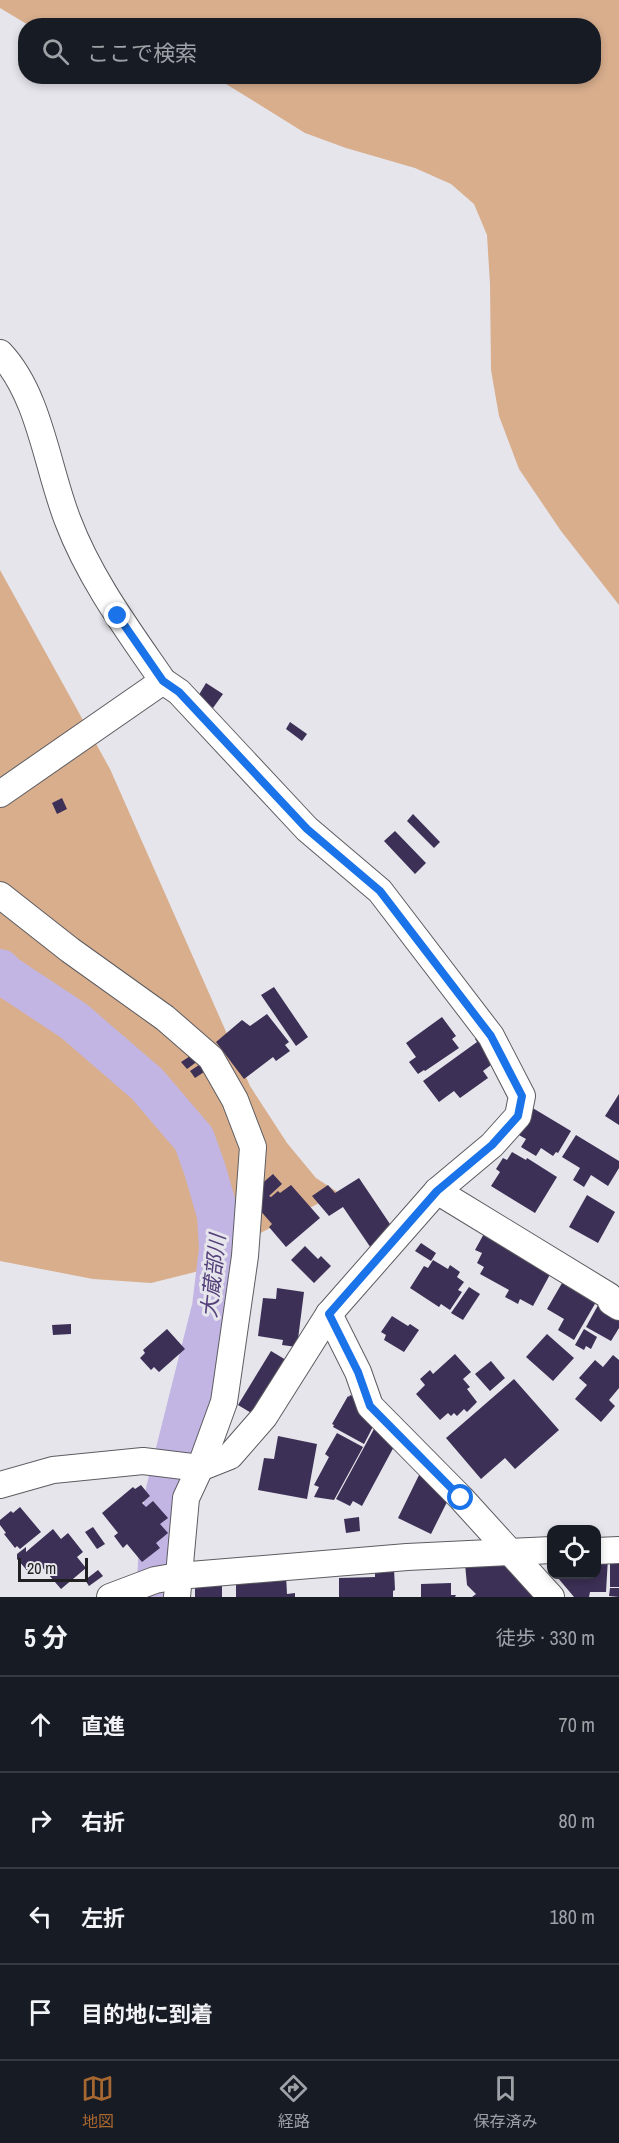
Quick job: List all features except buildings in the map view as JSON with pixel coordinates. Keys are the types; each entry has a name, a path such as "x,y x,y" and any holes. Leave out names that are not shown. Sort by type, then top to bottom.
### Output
{"street":[{"path":"0,353 8,361 30,401 68,521 93,575 163,681 179,692 307,829 380,891 491,1036 522,1096 518,1116 492,1145 437,1191 329,1314 264,1417 230,1456 200,1468 142,1461 53,1470 0,1485"},
{"path":"0,794 163,681"},
{"path":"0,895 70,950 165,1018 211,1058 235,1100 253,1147 245,1256 224,1402 200,1468 186,1498 178,1586"},
{"path":"437,1191 609,1296 611,1302 619,1307"},
{"path":"329,1314 358,1372 370,1406 461,1498 551,1597"},
{"path":"110,1597 155,1580 178,1586 406,1557 547,1550"},
{"path":"601,1551 619,1550"}],"shaded area":[{"path":"0,0 619,0 619,605 561,531 519,469 499,416 491,370 487,235 474,204 451,184 415,168 346,148 305,133 226,84 601,84 601,18 18,19 0,8"},
{"path":"0,570 110,769 250,1086 287,1143 316,1178 339,1193 239,1244 199,1271 151,1283 93,1279 0,1261"}],"waterway":[{"name":"大蔵部川","path":"0,970 74,1021 147,1084 194,1139 218,1215 220,1249 213,1307 167,1490 161,1528 157,1597"}],"route":[{"path":"118,616 163,681 179,692 307,829 380,891 491,1036 522,1096 518,1116 492,1145 437,1191 329,1314 358,1372 370,1406 461,1498"}]}
